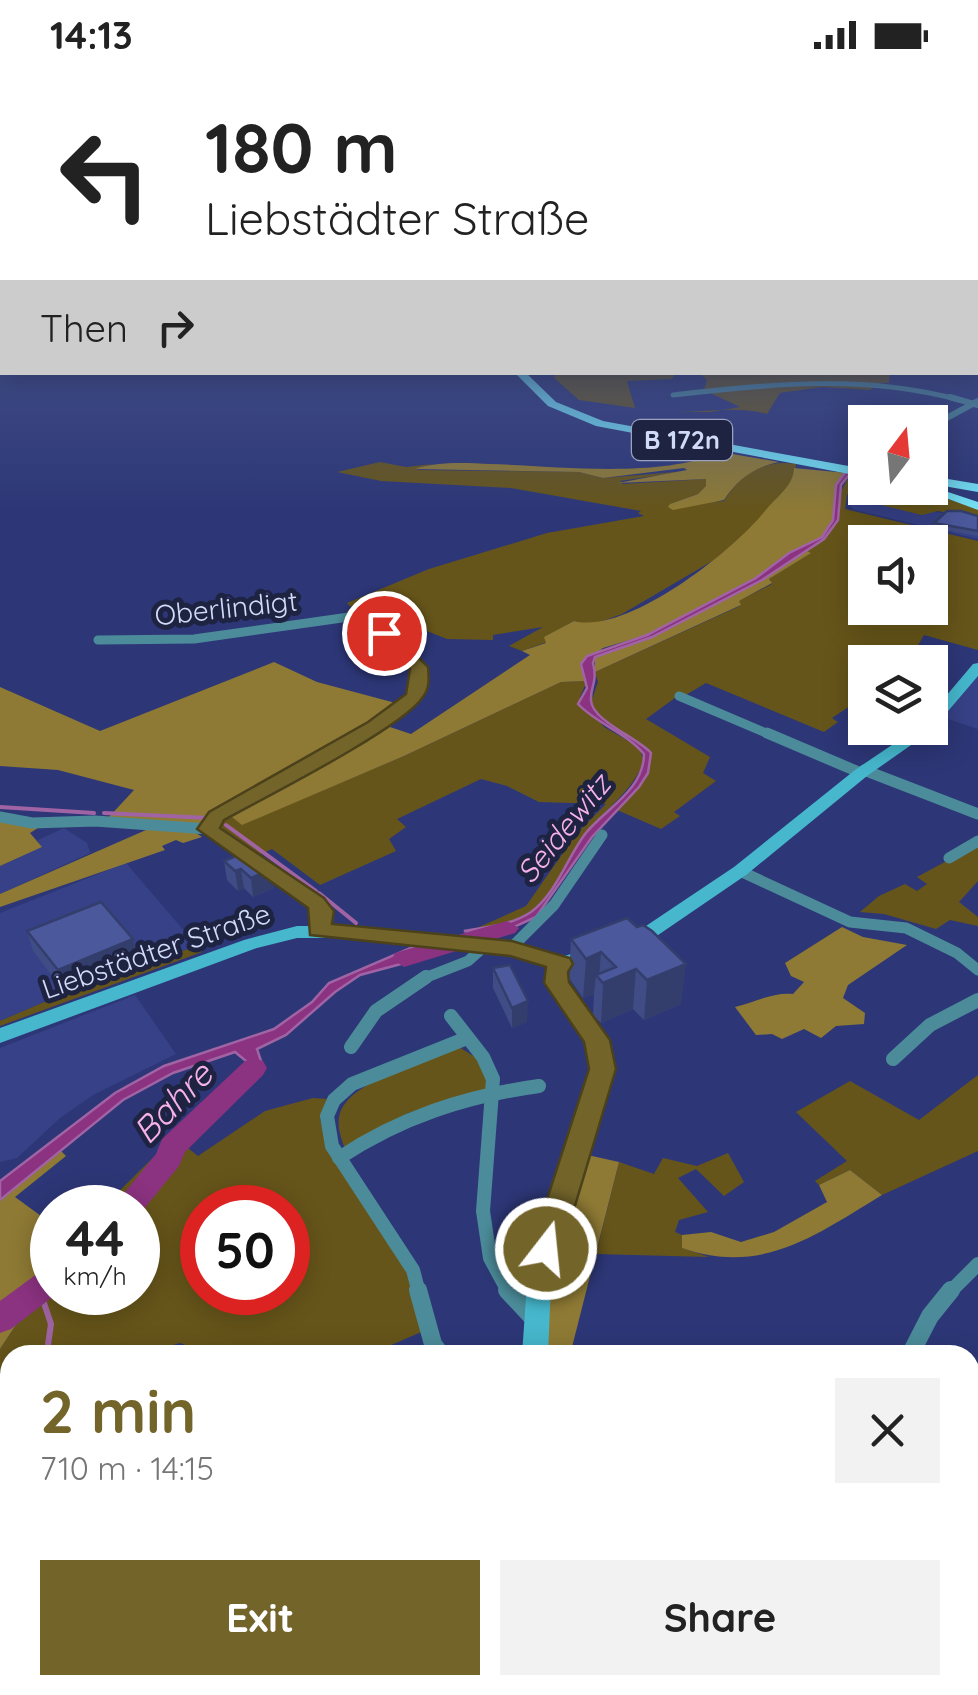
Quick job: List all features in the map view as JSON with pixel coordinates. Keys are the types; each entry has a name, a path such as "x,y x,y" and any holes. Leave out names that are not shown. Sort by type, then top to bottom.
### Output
{"highway":[{"name":"B 172n","path":"539,378 558,404 622,430 848,467"},
{"path":"948,487 978,493"},
{"path":"948,493 978,506"}],"main road":[{"path":"948,702 978,667"},
{"path":"535,1345 546,1249 602,1069 596,1040 557,983 556,972 561,964 629,945 657,930 740,872 901,745"},
{"name":"Liebstädter Straße","path":"0,1036 251,944 318,930 512,948 561,964"}],"street":[{"path":"891,384 892,375"},
{"path":"674,395 812,380 891,384 977,403"},
{"path":"948,418 977,403"},
{"name":"Oberlindigt","path":"98,640 194,639 356,616 384,633 419,667 419,690 397,713 216,816 208,829"},
{"path":"679,696 862,772 978,814"},
{"path":"0,818 32,823 95,821 208,829 316,903 322,911 318,930"},
{"path":"512,948 554,905 602,835"},
{"path":"949,858 978,841"},
{"path":"740,872 850,922 906,928 957,953 978,970"},
{"path":"351,1047 370,1013 437,972 470,962 478,945"},
{"path":"893,1059 930,1025 978,1000"},
{"path":"450,1016 490,1068 495,1091 485,1173 484,1248 510,1300 536,1321"},
{"path":"435,1345 413,1270 339,1158 327,1131 327,1116 340,1092 467,1038"},
{"path":"339,1158 408,1116 495,1091 539,1086"},
{"path":"914,1345 922,1325 944,1294 978,1264"}],"shaded area":[{"path":"675,375 672,379 627,381 635,408 579,400 554,378"},
{"path":"701,375 890,375 889,383 880,383 870,390 822,387 780,393 767,414 723,410 740,407 704,390 707,380"},
{"path":"721,452 779,462 747,475 724,500 673,510 668,507 670,504 698,494 706,486 706,479 618,483 687,470 684,468 603,478 579,472 415,469 462,463 639,468 668,466"},
{"path":"380,462 406,467 432,464 416,469 420,470 579,472 603,478 688,471 620,481 623,484 706,479 707,486 698,494 670,504 724,501 754,470 773,464 796,464 794,480 757,524 714,560 622,614 591,625 574,621 545,637 547,642 522,651 509,646 543,627 493,635 493,640 447,639 414,626 394,629 365,612 346,612 352,608 347,603 429,569 547,533 644,516 638,513 641,511 511,488 381,481 337,472"},
{"path":"794,468 847,473 836,485 833,521 822,537 789,553 757,578 646,635 603,648 581,665 587,681 561,682 404,756 242,825 227,813 381,724 411,734 530,655 522,651 546,643 544,637 574,621 596,622 622,615 677,586 750,528 787,486"},
{"path":"848,468 848,476 841,485 838,520 824,539 762,580 652,637 595,657 591,696 594,708 651,753 648,773 592,837 536,917 492,937 464,931 499,925 531,912 554,886 585,834 638,778 644,754 578,704 587,688 581,664 587,656 647,635 756,578 789,553 822,537 833,520 836,485"},
{"path":"848,480 845,509 912,525 848,525 848,625 948,625 948,534 978,541 978,650 924,635 918,645 848,645 848,707 832,718 838,722 824,732 706,683 679,695 646,719 710,757 703,773 716,781 674,812 680,816 661,829 617,810 639,787 651,753 595,712 591,702 598,682 595,672 740,606 738,601 772,584 769,579 810,553 805,550 829,530"},
{"path":"948,499 978,508 978,519 938,511 922,515 881,505 948,505"},
{"path":"894,505 978,519 978,539 948,532 948,525 919,525 851,507"},
{"path":"805,550 811,553 769,579 772,583 739,601 741,605 595,672 595,657 652,637 762,580"},
{"path":"274,662 317,682 403,705 200,825 108,818 134,790 58,770 0,766 0,687 100,731"},
{"path":"978,674 978,729 948,719 948,710"},
{"path":"587,681 580,697 604,727 639,747 644,761 626,790 580,841 550,892 528,914 514,921 477,928 526,906 577,833 606,804 539,802 507,786 481,779 397,819 406,827 389,839 396,851 320,885 272,849 257,856 214,825 227,813 242,824 404,756 561,682"},
{"path":"0,820 41,826 30,833 42,847 0,866"},
{"path":"64,828 87,843 90,853 0,894 0,866 41,847 38,840"},
{"path":"146,830 192,830 202,837 183,843 176,840 162,846 165,850 0,907 0,894"},
{"path":"978,844 978,881 959,902 978,917 978,926 950,920 936,929 884,914 860,912 879,896 905,884 917,891 927,884 917,877"},
{"path":"126,863 197,946 159,959 145,959 0,1021 0,913"},
{"path":"842,927 863,937 907,945 848,985 843,998 865,1013 864,1024 836,1026 821,1038 804,1029 782,1039 772,1034 756,1035 735,1007 793,994 804,982 791,976 785,963"},
{"path":"197,946 202,952 0,1026 0,1021 145,959 159,959"},
{"path":"415,946 442,953 360,975 286,1035 257,1049 260,1073 240,1090 232,1086 249,1070 246,1061 235,1052 173,1073 123,1100 0,1200 0,1181 115,1093 164,1066 274,1029 312,1002 329,983"},
{"path":"135,995 176,1054 93,1095 60,1118 17,1158 0,1162 0,1048"},
{"path":"459,1047 478,1059 493,1090 408,1113 346,1151 339,1116 353,1096 397,1071"},
{"path":"978,1075 978,1151 882,1195 850,1170 819,1185 815,1181 847,1161 796,1112 850,1081 919,1120"},
{"path":"313,1098 327,1099 320,1118 327,1149 410,1271 426,1330 391,1345 3,1345 30,1303 30,1315 160,1315 160,1185 125,1185 174,1137 198,1156 265,1111"},
{"path":"60,1150 66,1156 15,1197 30,1208 30,1303 0,1345 0,1200"},
{"path":"728,1153 744,1182 724,1196 696,1169 678,1178 708,1212 679,1220 675,1232 682,1235 682,1248 709,1257 596,1254 619,1162 654,1174 663,1158 697,1166"},
{"path":"583,1154 619,1162 573,1345 547,1345 550,1285"},
{"path":"850,1170 882,1195 811,1237 763,1254 738,1257 682,1248 682,1235 711,1232 741,1242 774,1232 827,1202 819,1185"}],"building":[{"path":"947,511 961,511 978,516 978,531 948,525 934,523"},
{"path":"248,851 272,869 251,878 224,861"},
{"path":"101,902 133,939 58,970 27,931"},
{"path":"627,918 637,927 643,925 652,931 686,964 647,980 636,969 603,983 596,975 616,967 601,952 586,959 571,939"},
{"path":"510,965 528,1001 512,1008 493,968"}],"waterway":[{"path":"0,807 94,813"},
{"path":"104,813 209,818"},
{"path":"226,825 316,891"},
{"path":"319,893 356,923"},
{"name":"Seidewitz","path":"404,959 507,928"},
{"name":"Bahre","path":"146,1185 169,1158 172,1147 254,1068"},
{"name":"Bahre","path":"0,1319 30,1296"},
{"path":"48,1315 48,1345"}],"route":[{"path":"384,633 419,667 419,690 414,697 397,713 265,792 216,816 208,829 316,903 322,911 318,930 512,948 561,964 556,972 557,983 596,1040 602,1069 546,1249"}]}
